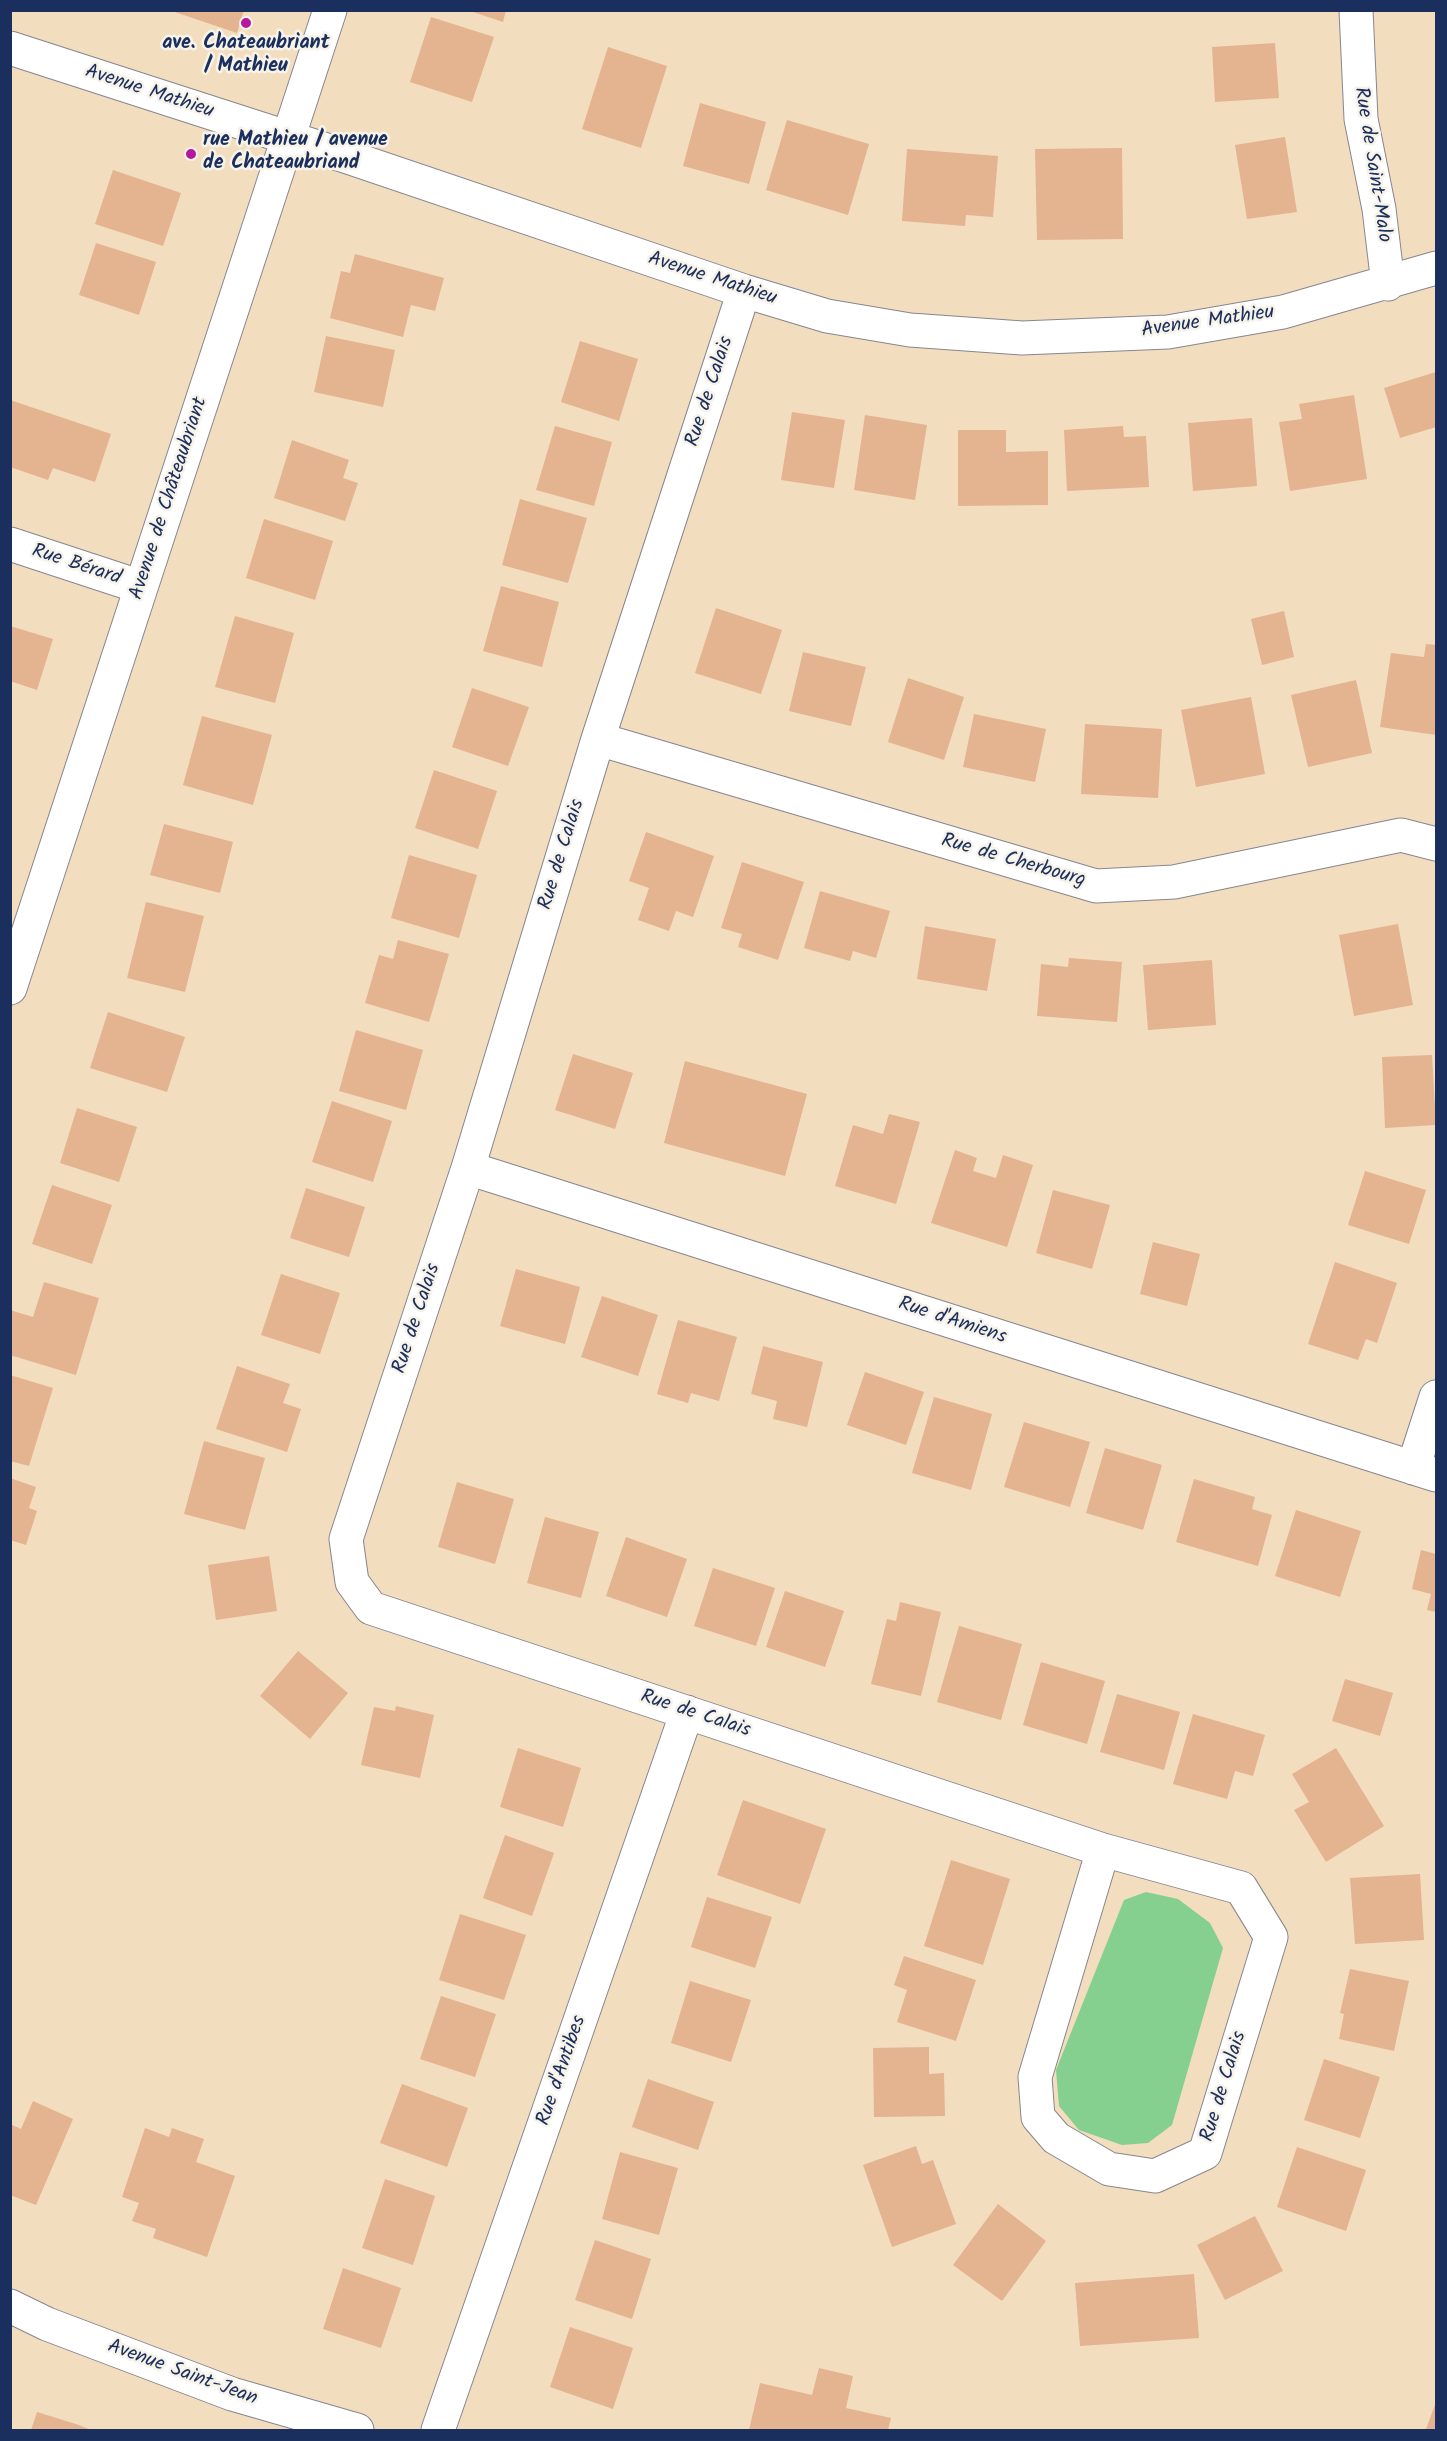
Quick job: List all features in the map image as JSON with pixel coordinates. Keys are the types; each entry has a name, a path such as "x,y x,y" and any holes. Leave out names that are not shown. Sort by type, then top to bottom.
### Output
{"street":[{"name":"Avenue de Châteaubriant","path":"10,988 330,10"},
{"name":"Rue de Saint-Malo","path":"1356,10 1360,119 1379,209 1388,284"},
{"name":"Avenue Mathieu","path":"10,48 288,138 744,291 827,316 910,330 1022,338 1168,332 1283,312 1388,284 1437,268"},
{"name":"Rue de Calais","path":"744,291 598,739 468,1168 346,1539 352,1582 371,1608 1103,1850 1241,1888 1271,1937 1205,2153 1155,2176 1109,2169 1056,2138 1038,2117 1035,2077 1103,1850"},
{"name":"Rue Bérard","path":"10,544 141,587"},
{"name":"Rue de Cherbourg","path":"598,739 1096,886 1174,882 1401,835 1437,844"},
{"name":"Rue d'Amiens","path":"468,1168 1425,1472"},
{"path":"1425,1472 1437,1397"},
{"name":"Rue d'Antibes","path":"438,2430 687,1713"},
{"name":"Avenue Saint-Jean","path":"10,2306 47,2324 232,2394 357,2430"}],"green space":[{"path":"1146,1892 1178,1899 1210,1923 1223,1948 1172,2125 1148,2143 1122,2145 1079,2130 1059,2106 1056,2070 1124,1900"}],"building":[{"path":"169,10 244,10 237,33"},
{"path":"467,10 506,10 503,22"},
{"path":"431,17 494,37 472,102 410,82"},
{"path":"1275,43 1279,98 1215,102 1212,47"},
{"path":"608,47 667,66 641,148 582,129"},
{"path":"700,103 766,122 749,184 683,166"},
{"path":"787,120 869,144 848,215 766,190"},
{"path":"1285,137 1297,212 1247,219 1235,145"},
{"path":"1122,148 1123,239 1037,240 1035,149"},
{"path":"907,149 998,156 993,217 966,215 965,226 902,221"},
{"path":"113,170 181,193 163,246 95,224"},
{"path":"96,243 156,262 139,315 79,295"},
{"path":"355,254 444,278 435,311 411,305 403,337 330,318 341,271 350,273"},
{"path":"326,336 395,350 383,407 314,392"},
{"path":"580,341 638,359 619,421 561,402"},
{"path":"1436,372 1436,427 1400,438 1384,388"},
{"path":"1354,395 1367,479 1290,491 1279,422 1302,419 1299,404"},
{"path":"10,400 111,434 95,482 53,468 48,480 10,467"},
{"path":"792,412 845,420 834,488 781,480"},
{"path":"865,415 927,425 915,500 854,490"},
{"path":"1252,418 1257,486 1193,491 1188,423"},
{"path":"555,426 612,442 594,506 536,490"},
{"path":"1123,426 1124,437 1146,436 1149,487 1067,491 1064,430"},
{"path":"958,430 1006,430 1006,452 1048,451 1048,505 958,506"},
{"path":"292,440 349,460 343,478 358,483 345,521 274,498"},
{"path":"520,499 587,518 568,583 502,565"},
{"path":"264,519 333,541 315,600 246,578"},
{"path":"501,586 559,602 542,667 483,651"},
{"path":"716,608 782,630 761,694 695,673"},
{"path":"1284,611 1294,657 1262,665 1251,619"},
{"path":"235,616 294,633 275,703 215,687"},
{"path":"10,626 53,639 37,690 10,681"},
{"path":"1426,644 1436,645 1436,735 1380,727 1391,653 1424,657"},
{"path":"803,652 866,667 851,726 789,711"},
{"path":"908,678 964,697 944,760 888,742"},
{"path":"1356,680 1372,753 1308,767 1291,695"},
{"path":"472,688 529,707 508,766 452,747"},
{"path":"1251,697 1265,774 1196,787 1181,710"},
{"path":"974,714 1046,729 1035,782 963,767"},
{"path":"202,716 272,735 253,805 183,785"},
{"path":"1085,724 1162,729 1158,798 1081,794"},
{"path":"434,770 497,791 478,849 415,828"},
{"path":"164,824 233,842 220,893 150,875"},
{"path":"646,832 714,856 693,917 676,911 669,931 638,920 649,888 629,881"},
{"path":"409,855 477,875 459,938 391,918"},
{"path":"742,862 804,882 778,960 738,947 742,934 721,928"},
{"path":"820,891 890,911 876,958 853,951 850,961 804,948"},
{"path":"146,902 204,916 185,992 127,978"},
{"path":"1398,924 1413,1005 1354,1016 1339,935"},
{"path":"925,926 996,939 987,991 917,979"},
{"path":"398,940 449,954 429,1022 365,1003 379,955 393,959"},
{"path":"1069,958 1122,962 1117,1022 1037,1016 1041,964 1068,967"},
{"path":"1212,960 1216,1025 1148,1030 1143,965"},
{"path":"108,1012 185,1037 167,1092 90,1068"},
{"path":"356,1030 423,1050 406,1110 339,1091"},
{"path":"573,1054 633,1073 615,1129 555,1110"},
{"path":"1432,1055 1436,1125 1385,1128 1382,1057"},
{"path":"685,1061 807,1094 785,1176 664,1143"},
{"path":"332,1101 392,1121 373,1182 312,1162"},
{"path":"77,1108 137,1127 119,1182 60,1163"},
{"path":"889,1114 920,1122 896,1204 835,1186 853,1125 883,1134"},
{"path":"955,1150 977,1158 973,1171 996,1178 1003,1155 1033,1165 1007,1247 931,1223"},
{"path":"1365,1171 1426,1190 1409,1244 1348,1225"},
{"path":"52,1185 112,1205 92,1264 32,1244"},
{"path":"306,1188 365,1207 349,1257 290,1238"},
{"path":"1053,1190 1110,1205 1092,1269 1036,1253"},
{"path":"1153,1242 1200,1254 1187,1306 1140,1294"},
{"path":"1335,1262 1397,1283 1377,1343 1366,1339 1358,1360 1308,1344"},
{"path":"516,1269 580,1287 565,1344 500,1326"},
{"path":"281,1274 340,1293 320,1354 261,1335"},
{"path":"44,1282 99,1298 76,1375 10,1355 10,1310 33,1317"},
{"path":"602,1296 658,1315 638,1376 581,1357"},
{"path":"678,1320 737,1337 719,1401 691,1393 688,1403 657,1394"},
{"path":"763,1346 823,1362 807,1427 773,1419 777,1401 751,1394"},
{"path":"237,1366 290,1384 283,1403 301,1409 287,1452 216,1429"},
{"path":"865,1372 924,1392 906,1445 847,1425"},
{"path":"10,1375 53,1388 29,1466 10,1461"},
{"path":"934,1397 992,1414 971,1490 912,1473"},
{"path":"1024,1422 1090,1442 1070,1507 1004,1487"},
{"path":"204,1441 265,1458 245,1530 184,1514"},
{"path":"1105,1448 1162,1465 1143,1530 1086,1513"},
{"path":"10,1478 36,1487 29,1508 37,1511 26,1545 10,1540"},
{"path":"1194,1479 1255,1497 1252,1509 1272,1515 1258,1566 1176,1542"},
{"path":"457,1482 514,1499 495,1564 438,1547"},
{"path":"1296,1510 1361,1531 1340,1597 1275,1576"},
{"path":"545,1517 599,1532 581,1598 527,1583"},
{"path":"626,1537 687,1559 667,1617 606,1596"},
{"path":"1421,1550 1436,1554 1436,1612 1427,1610 1431,1594 1412,1589"},
{"path":"269,1556 277,1611 216,1620 208,1565"},
{"path":"713,1568 775,1588 756,1646 694,1626"},
{"path":"785,1591 844,1611 825,1667 766,1647"},
{"path":"900,1602 941,1612 921,1696 871,1684 887,1619 896,1621"},
{"path":"959,1626 1022,1644 1001,1720 937,1702"},
{"path":"298,1651 348,1693 310,1739 260,1696"},
{"path":"1041,1662 1105,1681 1087,1744 1023,1725"},
{"path":"1345,1679 1393,1693 1380,1736 1332,1721"},
{"path":"1117,1694 1180,1712 1164,1770 1100,1752"},
{"path":"396,1706 434,1715 420,1778 361,1765 374,1707 395,1711"},
{"path":"1193,1714 1265,1735 1253,1776 1235,1771 1227,1799 1173,1784"},
{"path":"518,1748 581,1768 563,1827 500,1807"},
{"path":"1336,1748 1384,1826 1326,1862 1294,1810 1309,1802 1292,1774"},
{"path":"743,1800 826,1829 800,1904 717,1875"},
{"path":"505,1835 554,1853 532,1916 483,1898"},
{"path":"951,1860 1010,1879 983,1965 924,1946"},
{"path":"1420,1874 1424,1940 1355,1944 1350,1878"},
{"path":"707,1897 772,1917 755,1968 691,1947"},
{"path":"460,1914 526,1935 504,2000 439,1980"},
{"path":"904,1956 976,1980 956,2041 897,2022 907,1990 894,1985"},
{"path":"1350,1969 1409,1981 1394,2051 1339,2039 1344,2014 1340,2013"},
{"path":"690,1981 751,2000 731,2062 671,2043"},
{"path":"441,1996 496,2014 475,2077 420,2059"},
{"path":"929,2047 929,2074 944,2073 945,2116 874,2117 873,2048"},
{"path":"1324,2059 1380,2077 1360,2138 1304,2120"},
{"path":"648,2079 714,2102 698,2150 632,2127"},
{"path":"402,2084 468,2108 447,2167 380,2143"},
{"path":"33,2101 73,2119 36,2205 10,2195 10,2124 21,2129"},
{"path":"145,2128 169,2137 172,2128 204,2139 196,2162 235,2176 207,2257 153,2238 156,2229 132,2221 139,2203 122,2197"},
{"path":"916,2146 922,2164 933,2160 956,2224 892,2247 863,2165"},
{"path":"1297,2147 1366,2170 1346,2231 1277,2207"},
{"path":"620,2152 678,2168 659,2235 602,2219"},
{"path":"385,2179 435,2196 413,2265 362,2248"},
{"path":"998,2204 1046,2241 1002,2301 953,2265"},
{"path":"1255,2216 1283,2271 1225,2300 1197,2245"},
{"path":"595,2240 651,2259 632,2319 575,2300"},
{"path":"343,2268 401,2288 381,2348 323,2329"},
{"path":"1194,2274 1199,2338 1080,2346 1075,2283"},
{"path":"570,2327 633,2348 613,2409 550,2387"},
{"path":"819,2368 853,2376 846,2408 891,2418 888,2430 749,2430 760,2383 812,2395"},
{"path":"1436,2402 1436,2430 1426,2429"},
{"path":"37,2412 79,2425 91,2430 31,2430"}],"place":[{"name":"ave. Chateaubriant / Mathieu","path":"246,23"},
{"name":"rue Mathieu / avenue de Chateaubriand","path":"191,154"}]}
